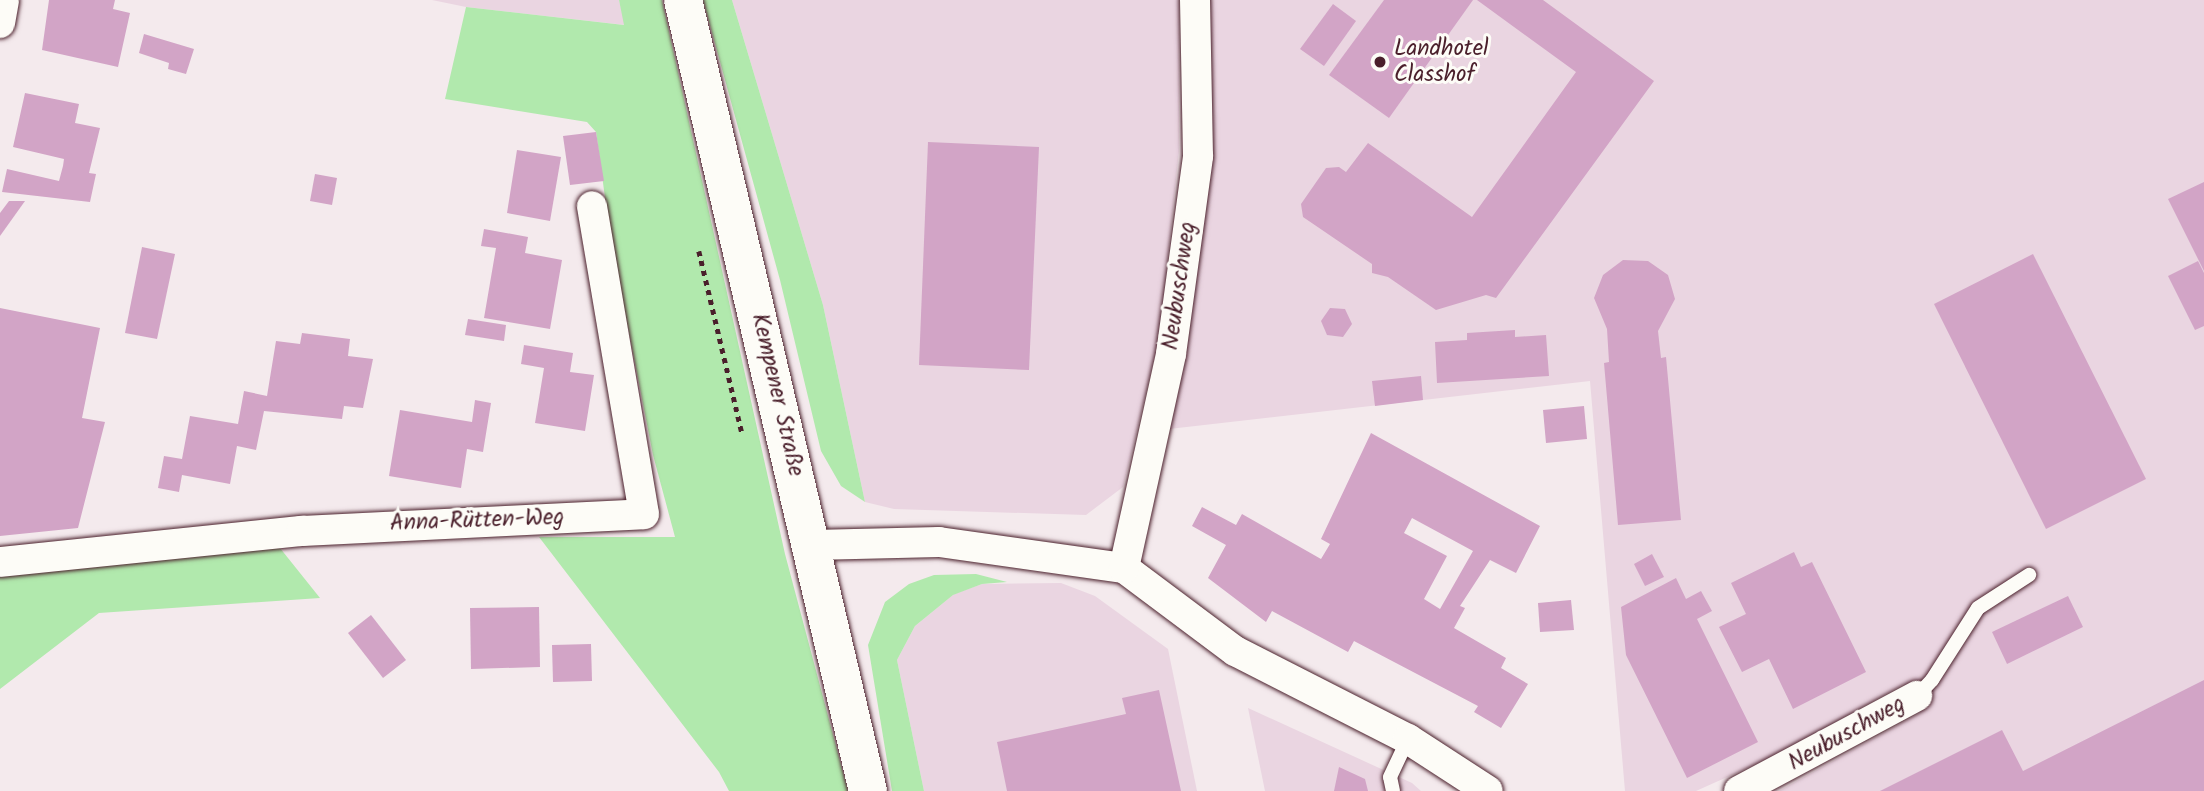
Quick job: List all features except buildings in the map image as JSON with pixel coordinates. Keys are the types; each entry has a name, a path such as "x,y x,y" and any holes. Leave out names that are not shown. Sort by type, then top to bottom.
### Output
{"main road":[{"name":"Kempener Straße","path":"683,0 813,544 868,791"}],"street":[{"path":"0,23 4,0"},
{"name":"Neubuschweg","path":"1124,568 1171,354 1198,156 1195,0"},
{"name":"Anna-Rütten-Weg","path":"0,562 302,530 644,514 592,206"},
{"path":"813,544 939,542 1124,568 1235,651 1408,739 1488,791"},
{"name":"Neubuschweg","path":"1739,791 1917,696"}],"lane":[{"path":"1917,696 1932,680 1978,608 2029,575"},
{"path":"1392,791 1390,777 1408,739"}],"shaded area":[{"path":"432,0 619,0 625,25 466,7"},
{"path":"732,0 1179,0 1179,151 1159,339 1123,487 1086,515 894,509 865,502 823,305"},
{"path":"1208,0 2204,0 2204,791 1779,791 1920,713 1904,684 1774,756 1696,791 1625,791 1590,381 1169,429 1186,345 1213,154"},
{"path":"1061,583 1095,596 1168,649 1197,791 924,791 897,660 915,626 954,594 982,584"},
{"path":"1248,708 1412,783 1421,791 1265,791"}],"green space":[{"path":"619,0 662,0 785,554 848,791 729,791 719,772 539,537 675,537 653,455 611,241 596,132 587,122 445,99 466,7 624,25"},
{"path":"703,0 732,0 823,305 865,502 841,486 821,451 780,280"},
{"path":"280,548 320,598 99,613 0,689 0,577"},
{"path":"976,574 1007,582 982,584 953,595 915,626 897,660 924,791 892,791 868,645 885,602 909,584 934,575"}],"place":[{"name":"Landhotel Classhof","path":"1380,62"}]}
